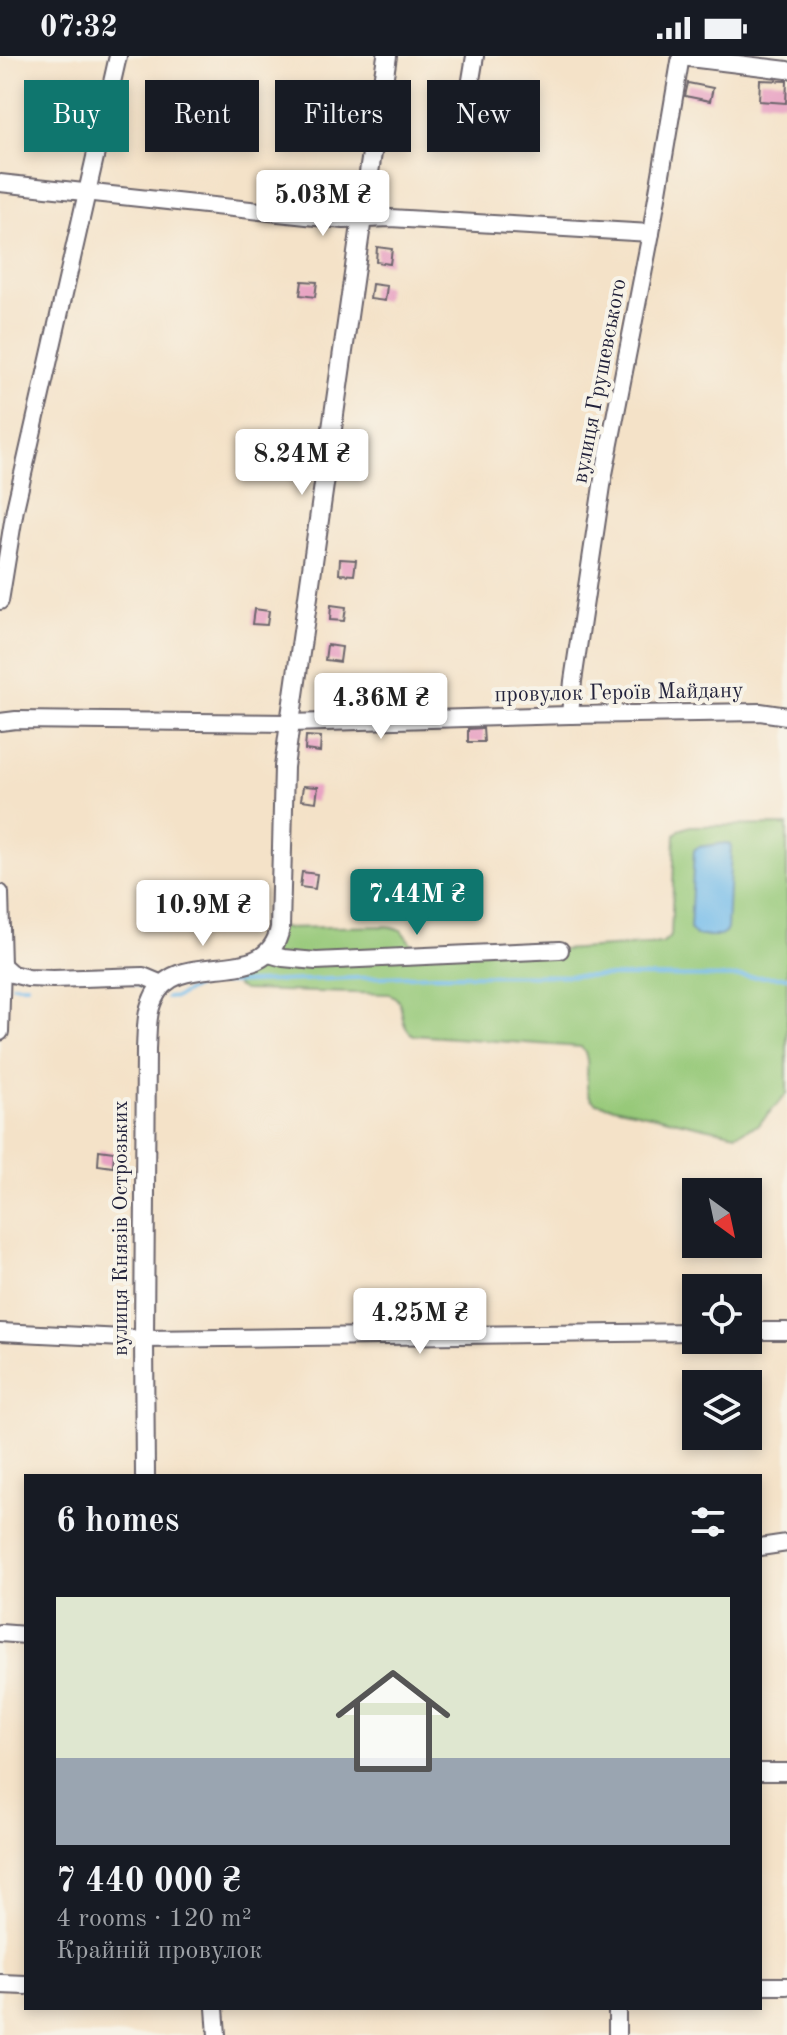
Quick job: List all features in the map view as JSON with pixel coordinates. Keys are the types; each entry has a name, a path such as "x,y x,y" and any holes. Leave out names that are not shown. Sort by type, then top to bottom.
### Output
{"street":[{"path":"0,601 15,509 118,56"},
{"path":"2,965 12,974 28,978 143,976 162,984 181,974 258,960 269,954 277,942 280,928 284,767 387,56"},
{"path":"471,80 475,56"},
{"path":"681,56 787,70"},
{"name":"вулиця Грушевського","path":"570,715 603,479 651,233 681,56"},
{"path":"0,183 344,220 406,219 651,233"},
{"name":"провулок Героїв Майдану","path":"0,722 290,723 760,712 787,716"},
{"path":"0,893 0,1032"},
{"path":"269,954 316,961 560,950"},
{"name":"вулиця Князів Острозьких","path":"145,1474 146,1040 149,1010 162,984"},
{"path":"762,1331 787,1331"},
{"path":"0,1332 144,1339 682,1332"},
{"path":"762,1547 787,1543"},
{"path":"0,1633 24,1635"},
{"path":"762,1772 787,1772"},
{"path":"0,1984 24,1985"},
{"path":"762,1986 787,1986"},
{"path":"215,2010 217,2035"},
{"path":"617,2010 617,2035"}],"green space":[{"path":"787,825 787,1094 758,1125 736,1134 596,1103 588,1091 587,1060 581,1047 413,1035 404,1024 399,1002 389,994 244,990 237,986 234,965 242,964 280,928 388,926 401,930 417,951 560,950 662,944 671,936 675,835 679,830 690,826"}],"water":[{"path":"726,843 731,847 727,929 720,936 696,936 690,929 694,850"}],"building":[{"path":"760,80 787,81 786,103 759,101"},
{"path":"688,83 713,88 710,101 685,96"},
{"path":"377,247 392,249 390,264 376,262"},
{"path":"302,281 317,282 315,297 300,295"},
{"path":"372,284 387,286 385,301 370,299"},
{"path":"340,559 356,560 354,575 339,574"},
{"path":"331,605 346,607 344,621 330,620"},
{"path":"254,609 269,611 267,625 252,624"},
{"path":"327,645 342,647 340,662 325,660"},
{"path":"483,728 484,742 468,742 468,729"},
{"path":"306,736 321,737 320,752 305,750"},
{"path":"303,786 318,787 316,802 301,800"},
{"path":"302,872 317,874 315,889 300,887"},
{"path":"99,1150 114,1152 113,1167 98,1165"}],"waterway":[{"path":"167,998 177,997 201,984 435,975 787,977"},
{"path":"132,983 144,988"},
{"path":"13,985 27,985"}]}
